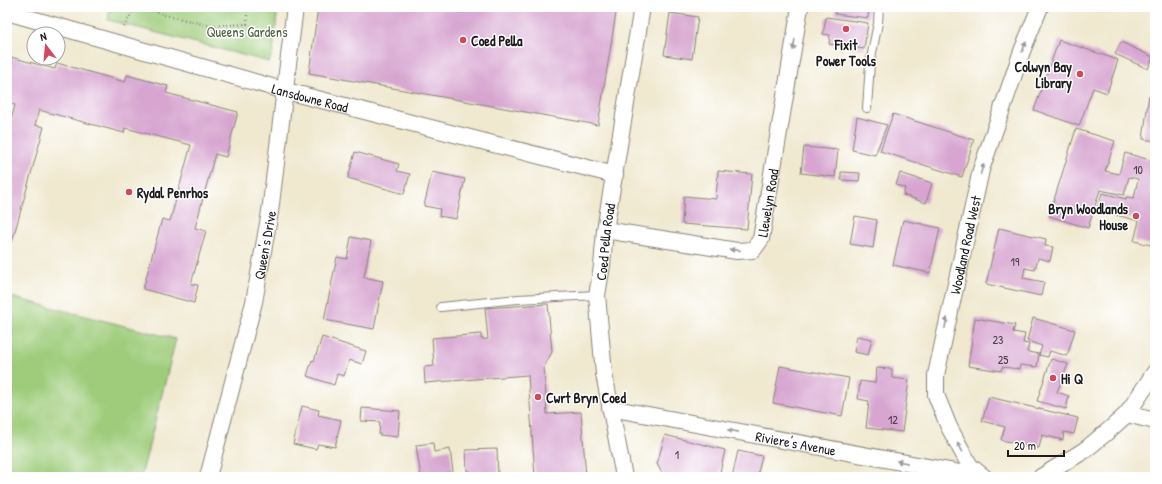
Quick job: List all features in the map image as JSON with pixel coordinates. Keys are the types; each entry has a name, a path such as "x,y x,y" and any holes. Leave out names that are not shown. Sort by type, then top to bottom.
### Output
{"street":[{"name":"Queen's Drive","path":"208,477 254,302 271,205 295,7"},
{"name":"Coed Pella Road","path":"624,477 604,374 597,295 602,266 605,230 642,7"},
{"name":"Llewelyn Road","path":"605,230 737,251 753,250 761,240 800,7"},
{"name":"Woodland Road West","path":"983,477 970,466 949,427 936,395 936,375 981,170 1022,51 1040,7"},
{"name":"Lansdowne Road","path":"7,12 286,90 615,175"},
{"path":"1045,476 1085,450 1127,414 1155,372"},
{"name":"Riviere's Avenue","path":"610,408 983,477"},
{"path":"1127,414 1155,421"}],"lane":[{"path":"867,108 870,62 878,23 879,7"},
{"path":"441,307 518,299 597,295"}],"path":[{"path":"115,43 135,7"},
{"path":"146,7 165,15 211,26 247,24 258,31 291,46"},
{"path":"247,7 247,24"}],"green space":[{"name":"Queens Gardens","path":"110,7 278,7 273,52 269,62 108,20"},
{"path":"7,296 176,339 141,477 7,477"}],"building":[{"name":"Coed Pella","path":"318,7 617,7 598,125 309,73"},
{"path":"694,7 707,7 707,10"},
{"path":"836,7 869,7 868,18 835,14"},
{"path":"670,13 698,17 692,59 664,55"},
{"name":"Fixit Power Tools","path":"826,17 868,23 864,49 829,44 830,35 823,34"},
{"name":"Colwyn Bay Library","path":"1059,40 1118,60 1107,93 1093,88 1079,126 1034,110"},
{"path":"1121,42 1153,57 1148,69 1115,54"},
{"path":"7,56 26,61 26,66 44,66 55,69 56,66 66,66 125,82 127,75 168,86 166,93 238,112 226,157 215,154 195,228 206,231 191,284 198,285 194,303 143,289 162,219 170,221 191,145 125,128 124,133 39,110 35,125 44,127 12,242 7,241 7,135 15,105 7,103"},
{"path":"1149,95 1155,96 1155,141 1143,139"},
{"path":"893,114 974,140 962,177 880,151"},
{"path":"857,117 887,125 875,155 852,150"},
{"path":"1076,129 1115,141 1105,171 1119,174 1125,153 1154,161 1155,246 1134,241 1139,221 1097,210 1102,193 1126,199 1126,197 1134,198 1138,179 1129,177 1124,195 1100,190 1088,228 1049,216"},
{"path":"804,147 838,150 835,177 801,173"},
{"path":"355,152 399,164 397,171 410,174 404,194 348,178"},
{"path":"718,171 752,174 747,229 682,224 684,196 716,199"},
{"path":"432,172 465,179 456,219 439,216 440,209 424,206"},
{"path":"841,172 860,173 859,181 841,180"},
{"path":"900,173 932,183 926,203 903,195 905,188 896,185"},
{"path":"855,216 877,220 873,248 850,244"},
{"path":"903,220 940,228 930,273 893,265"},
{"path":"999,228 1046,239 1045,246 1053,247 1050,261 1038,258 1035,270 1025,268 1023,278 1044,282 1041,296 986,284"},
{"path":"351,237 371,241 364,277 383,281 374,329 324,320 337,257 347,259"},
{"name":"Cwrt Bryn Coed","path":"548,304 552,352 544,367 547,414 581,412 586,477 535,477 528,375 425,383 424,367 434,366 432,338 481,334 481,339 488,339 485,308"},
{"path":"975,318 1015,325 1013,332 1025,334 1023,343 1029,344 1027,352 1039,354 1037,367 1020,365 1019,369 1002,367 1001,371 968,366"},
{"path":"1033,318 1075,330 1067,356 1050,351 1048,357 1039,355 1042,346 1027,341"},
{"path":"857,336 872,339 868,355 854,352"},
{"path":"322,337 366,351 362,364 349,360 344,376 337,374 334,385 307,376"},
{"name":"Hi Q","path":"1051,359 1068,364 1057,392 1069,396 1066,409 1037,401"},
{"path":"780,366 849,378 842,416 773,403"},
{"path":"877,368 892,369 892,378 909,380 902,432 866,428 869,401 858,399 860,381 875,383"},
{"path":"989,397 1078,418 1074,434 1064,432 1063,440 1042,435 1039,448 1001,440 1005,427 982,421"},
{"path":"302,406 319,410 318,415 341,420 335,447 318,444 316,449 293,444"},
{"path":"362,408 400,411 398,437 379,435 380,422 361,421"},
{"path":"665,435 725,450 719,477 669,477 663,475 657,464"},
{"path":"433,443 434,452 450,449 453,472 445,473 446,477 421,477 416,445"},
{"path":"497,449 498,477 472,477 471,471 467,471 466,450"},
{"path":"738,451 762,456 757,477 732,477"}],"place":[{"name":"Fixit Power Tools","path":"846,29"},
{"name":"Coed Pella","path":"463,40"},
{"name":"Colwyn Bay Library","path":"1080,74"},
{"name":"Rydal Penrhos","path":"129,192"},
{"name":"Bryn Woodlands House","path":"1136,216"},
{"name":"Hi Q","path":"1053,378"},
{"name":"Cwrt Bryn Coed","path":"538,397"}]}
